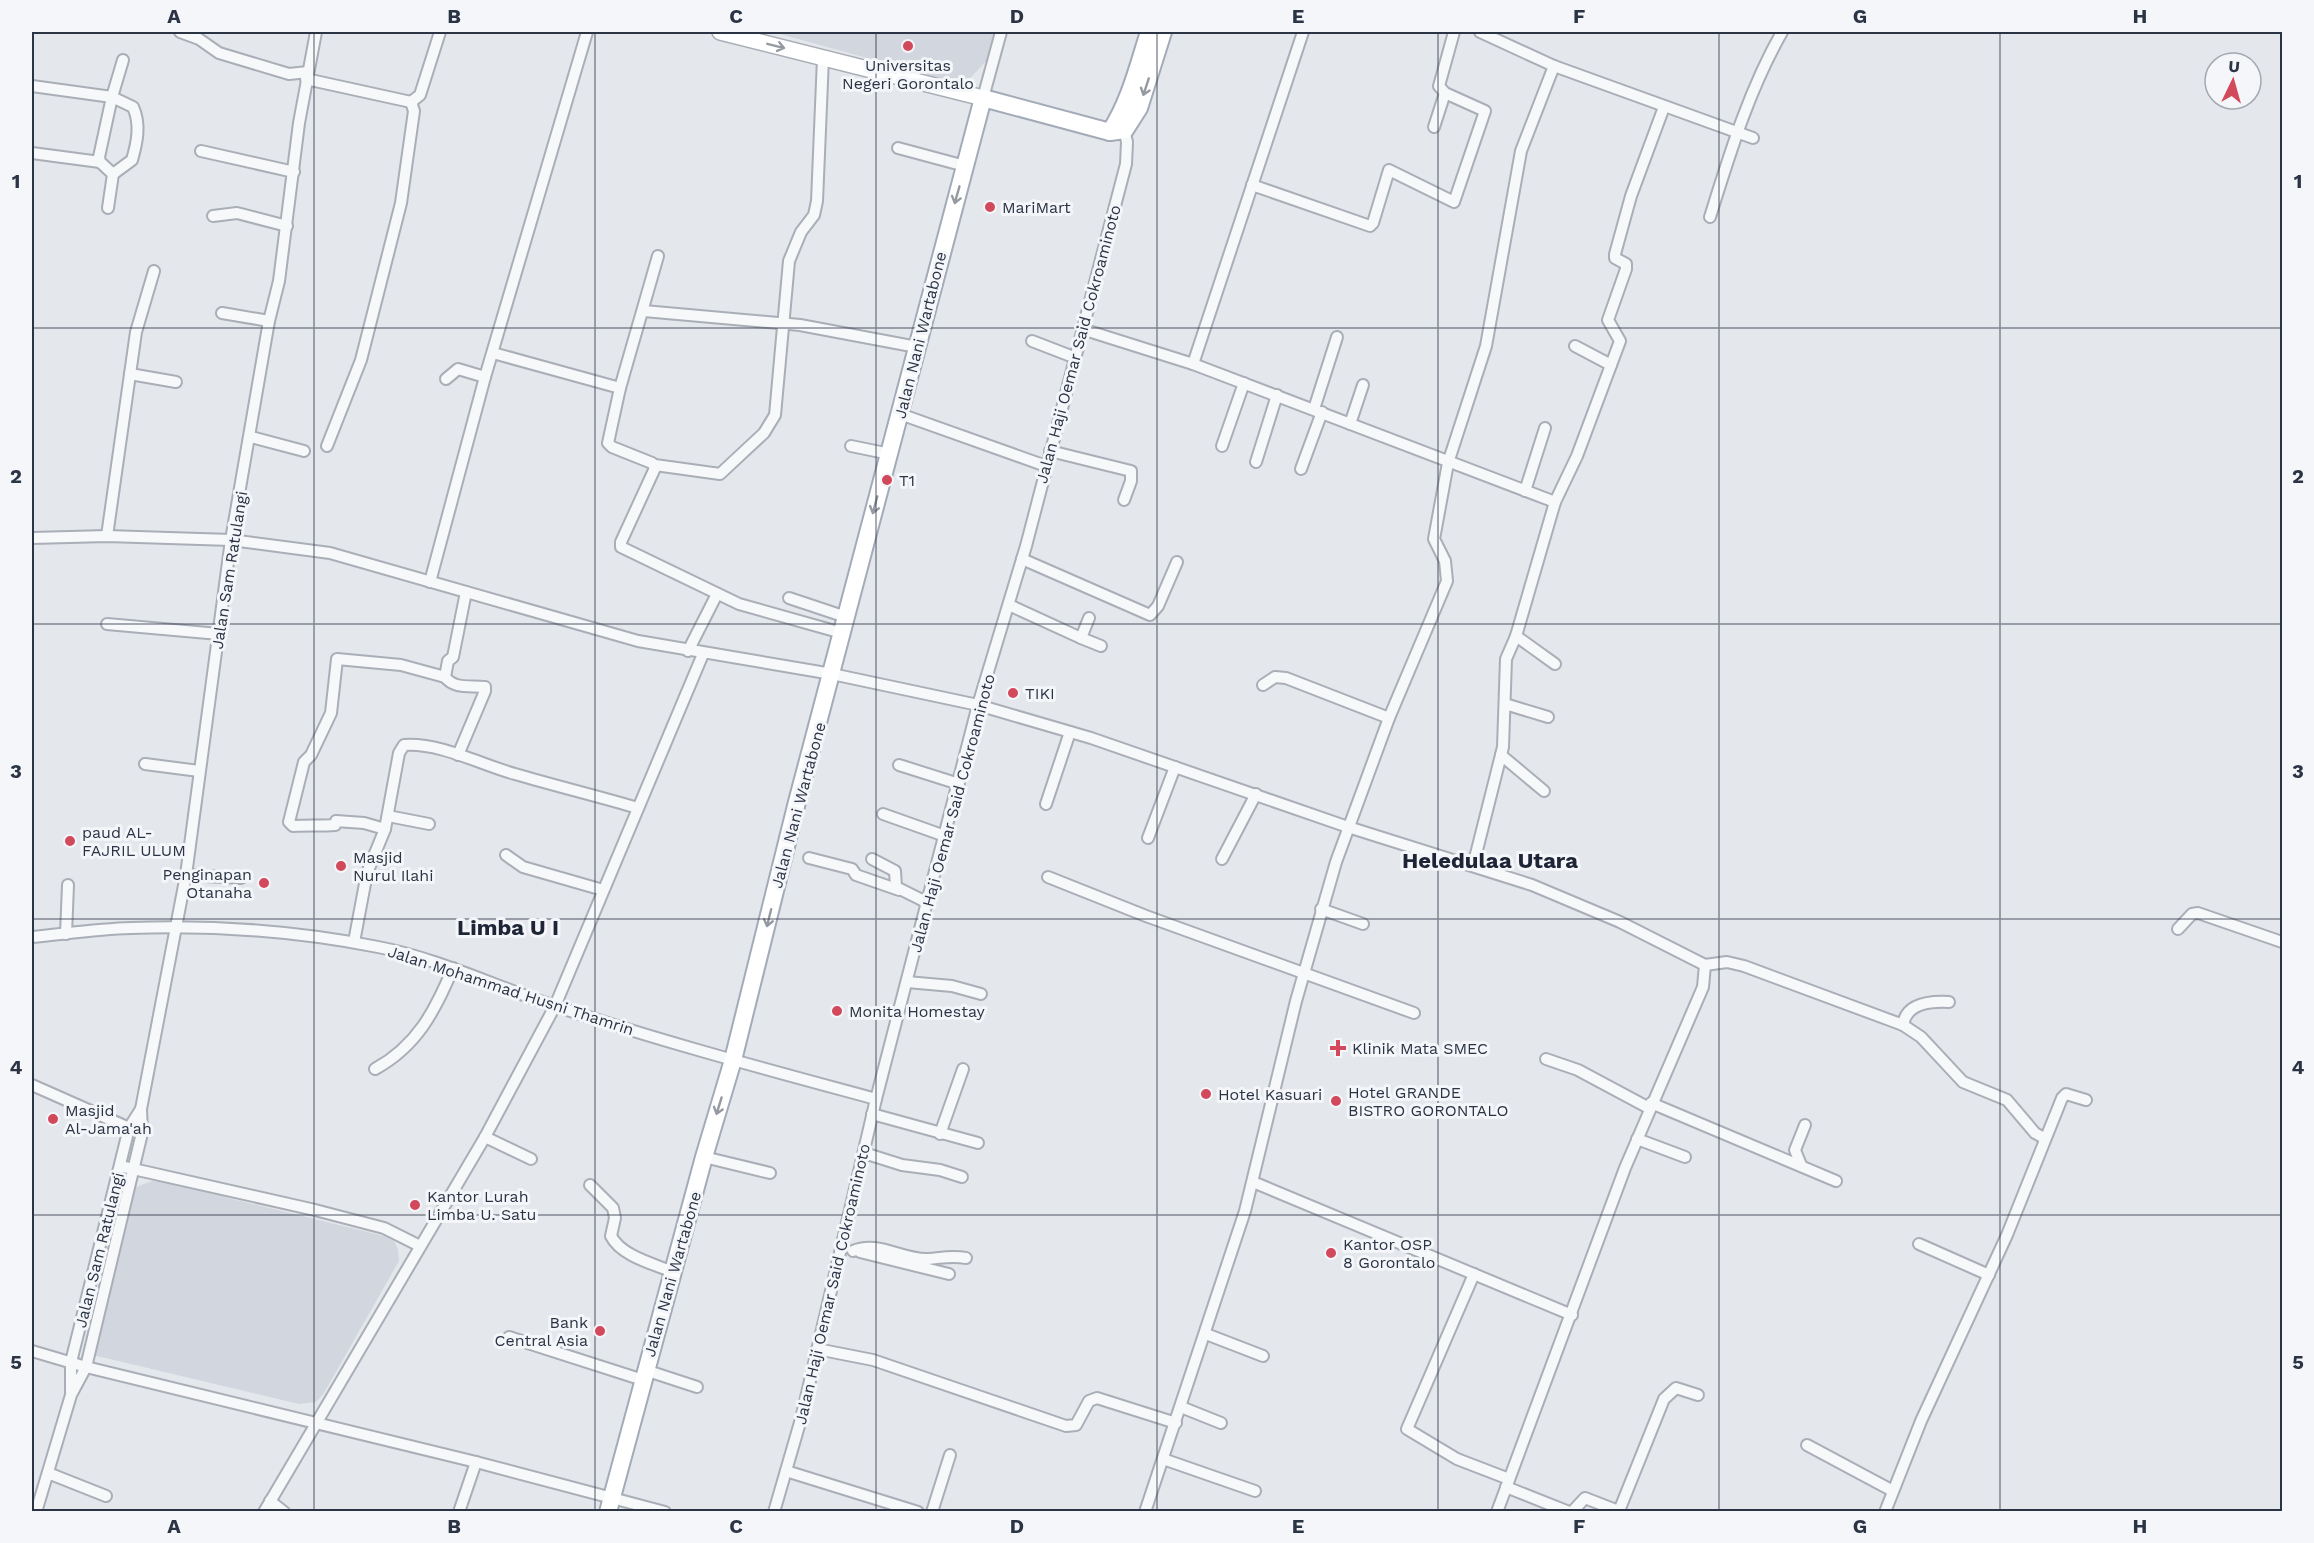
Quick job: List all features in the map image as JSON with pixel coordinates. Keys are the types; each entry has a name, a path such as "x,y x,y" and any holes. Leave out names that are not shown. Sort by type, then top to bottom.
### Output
{"main road":[{"path":"1118,126 1149,32"},
{"path":"1118,126 1139,108 1163,32"},
{"path":"982,98 1118,126"},
{"name":"Jalan Nani Wartabone","path":"611,1504 644,1375 733,1060 831,674 982,98"}],"street":[{"path":"180,32 196,37 219,53 289,74 307,76 411,102"},
{"name":"Jalan Sam Ratulangi","path":"36,1512 71,1395 86,1367 141,1133 141,1109 186,875 231,540 251,437 269,321 279,281 307,76 316,32"},
{"path":"411,102 420,95 440,32"},
{"path":"430,582 485,377 587,32"},
{"path":"720,32 982,98 1001,32"},
{"path":"1193,364 1303,32"},
{"path":"1252,185 1370,226 1373,223 1389,170 1453,203 1485,111 1445,93 1439,86 1454,32"},
{"path":"1480,32 1554,66 1753,138"},
{"path":"1710,217 1736,132 1759,74 1782,32"},
{"path":"658,256 620,388 608,443 655,465 720,474 764,433 775,415 789,261 801,232 814,215 817,201 823,58"},
{"path":"99,162 112,97 123,60"},
{"path":"1145,1512 1206,1334 1253,1182 1321,909 1348,826 1389,718 1447,581 1445,561 1434,539 1448,463 1486,346 1521,151 1554,66"},
{"path":"32,86 112,97 133,107 138,129 132,160 113,174 108,208"},
{"path":"1434,127 1445,93"},
{"path":"327,446 362,360 392,244 401,203 414,111 411,102"},
{"path":"1473,866 1501,755 1506,659 1516,636 1555,502 1577,456 1620,341 1608,320 1626,269 1626,264 1615,258 1615,254 1631,196 1664,107"},
{"name":"Jalan Haji Oemar Said Cokroaminoto","path":"774,1512 817,1349 847,1250 872,1114 978,705 1022,559 1126,164 1118,126"},
{"path":"898,148 965,166"},
{"path":"201,151 294,172"},
{"path":"32,153 99,162 113,174"},
{"path":"213,216 237,213 287,226"},
{"path":"107,536 139,318 154,271"},
{"path":"644,311 836,330 917,347"},
{"path":"222,313 269,321"},
{"path":"1082,329 1193,364 1555,502"},
{"path":"1301,469 1337,338"},
{"path":"1032,341 1076,358"},
{"path":"1575,346 1611,365"},
{"path":"493,353 620,388"},
{"path":"446,379 458,369 485,377"},
{"path":"130,374 176,382"},
{"path":"1222,446 1244,383"},
{"path":"1350,424 1363,385"},
{"path":"1256,462 1277,395"},
{"path":"900,414 1046,465"},
{"path":"1525,491 1545,428"},
{"path":"251,437 304,451"},
{"path":"852,446 890,454"},
{"path":"1050,451 1131,471 1131,481 1124,500"},
{"path":"655,465 621,546 717,594 778,617 844,625"},
{"path":"32,538 107,536 231,540 330,553 638,641 703,654 831,674 978,705 1070,732 1575,902 1705,965 1727,962 1744,966 1903,1025 1920,1037 1964,1082 2007,1100 2035,1133 2044,1138"},
{"path":"1022,559 1150,615 1158,606 1177,562"},
{"path":"445,677 448,661 453,657 466,592"},
{"path":"688,651 717,594"},
{"path":"789,598 844,625"},
{"path":"1009,605 1101,646"},
{"path":"1081,638 1089,618"},
{"path":"107,624 219,634"},
{"path":"1516,636 1555,663"},
{"path":"264,1512 485,1137 555,1006 703,654"},
{"path":"385,829 344,821 336,821 335,825 331,826 320,824 292,826 289,822 304,762 311,755 331,713 337,658 401,665 445,677 449,683 458,686 485,687 486,692 458,755"},
{"path":"1263,685 1275,677 1286,678 1389,718"},
{"path":"1505,704 1548,717"},
{"path":"1046,804 1070,732"},
{"path":"354,942 367,873 385,829 399,753 404,745 426,747 458,755 508,772 638,808"},
{"path":"1501,755 1544,791"},
{"path":"145,764 199,771"},
{"path":"900,765 959,784"},
{"path":"1148,838 1175,767"},
{"path":"1222,859 1256,794"},
{"path":"883,814 945,836"},
{"path":"388,816 429,824"},
{"path":"506,855 524,867 603,891"},
{"path":"809,858 852,869 856,875 928,903"},
{"path":"872,859 895,871 895,884 899,890"},
{"path":"186,875 241,878"},
{"path":"1048,877 1146,916 1414,1013"},
{"path":"66,934 68,885"},
{"path":"1321,909 1364,924"},
{"path":"2178,929 2192,914 2198,913 2283,942"},
{"name":"Jalan Mohammad Husni Thamrin","path":"32,938 131,928 177,928 266,930 354,942 406,953 555,1006 733,1060 876,1098"},
{"path":"1497,1512 1637,1139 1703,987 1705,965"},
{"path":"375,1069 402,1051 433,1015 453,968"},
{"path":"907,982 952,986 981,994"},
{"path":"1903,1025 1908,1013 1920,1004 1948,1002"},
{"path":"1546,1059 1578,1070 1650,1106 1801,1164 1836,1181"},
{"path":"940,1134 963,1069"},
{"path":"32,1085 141,1133"},
{"path":"1885,1512 1921,1420 1989,1275 2062,1098 2078,1098"},
{"name":"Jalan Sam Ratulangi","path":"71,1395 71,1362 129,1128 141,1109"},
{"path":"872,1114 978,1143"},
{"path":"1801,1164 1795,1150 1805,1125"},
{"path":"485,1137 531,1159"},
{"path":"1637,1139 1685,1157"},
{"path":"864,1153 902,1165 940,1170 962,1177"},
{"path":"704,1157 770,1173"},
{"path":"120,1166 384,1228 420,1246"},
{"path":"1253,1182 1572,1315"},
{"path":"590,1185 613,1208 615,1218 611,1236 615,1243 633,1255 674,1272"},
{"path":"1919,1244 1989,1275"},
{"path":"847,1250 867,1247 921,1258 944,1255 966,1258"},
{"path":"847,1250 949,1274"},
{"path":"1474,1274 1407,1430 1457,1460 1571,1512 1585,1498 1620,1511 1664,1399 1676,1388 1698,1395"},
{"path":"1206,1334 1263,1356"},
{"path":"509,1337 644,1375 697,1387"},
{"path":"817,1349 873,1360 1066,1426 1076,1425 1089,1401 1097,1398 1176,1423"},
{"path":"32,1350 86,1367 476,1462 611,1504 664,1512"},
{"path":"1181,1407 1221,1423"},
{"path":"1807,1446 1893,1491"},
{"path":"932,1512 950,1455"},
{"path":"1163,1459 1255,1491"},
{"path":"459,1512 476,1462"},
{"path":"786,1471 918,1512"},
{"path":"48,1473 106,1496"},
{"path":"270,1500 284,1512"}],"shaded area":[{"name":"Universitas Negeri Gorontalo","path":"773,32 996,32 987,60 964,85"},
{"path":"152,1181 194,1185 228,1198 384,1236 394,1241 398,1249 399,1261 324,1393 316,1402 299,1404 93,1355 134,1188"}],"place":[{"name":"Universitas Negeri Gorontalo","path":"908,46"},
{"name":"MariMart","path":"990,207"},
{"name":"T1","path":"887,480"},
{"name":"TIKI","path":"1013,693"},
{"name":"paud AL- FAJRIL ULUM","path":"70,841"},
{"name":"Masjid Nurul Ilahi","path":"341,866"},
{"name":"Penginapan Otanaha","path":"264,883"},
{"name":"Monita Homestay","path":"837,1011"},
{"name":"Klinik Mata SMEC","path":"1338,1048"},
{"name":"Hotel Kasuari","path":"1206,1094"},
{"name":"Hotel GRANDE BISTRO GORONTALO","path":"1336,1101"},
{"name":"Masjid Al-Jama'ah","path":"53,1119"},
{"name":"Kantor Lurah Limba U. Satu","path":"415,1205"},
{"name":"Kantor OSP 8 Gorontalo","path":"1331,1253"},
{"name":"Bank Central Asia","path":"600,1331"}],"district":[{"name":"Heledulaa Utara","path":"1490,860"},
{"name":"Limba U I","path":"508,927"}]}
